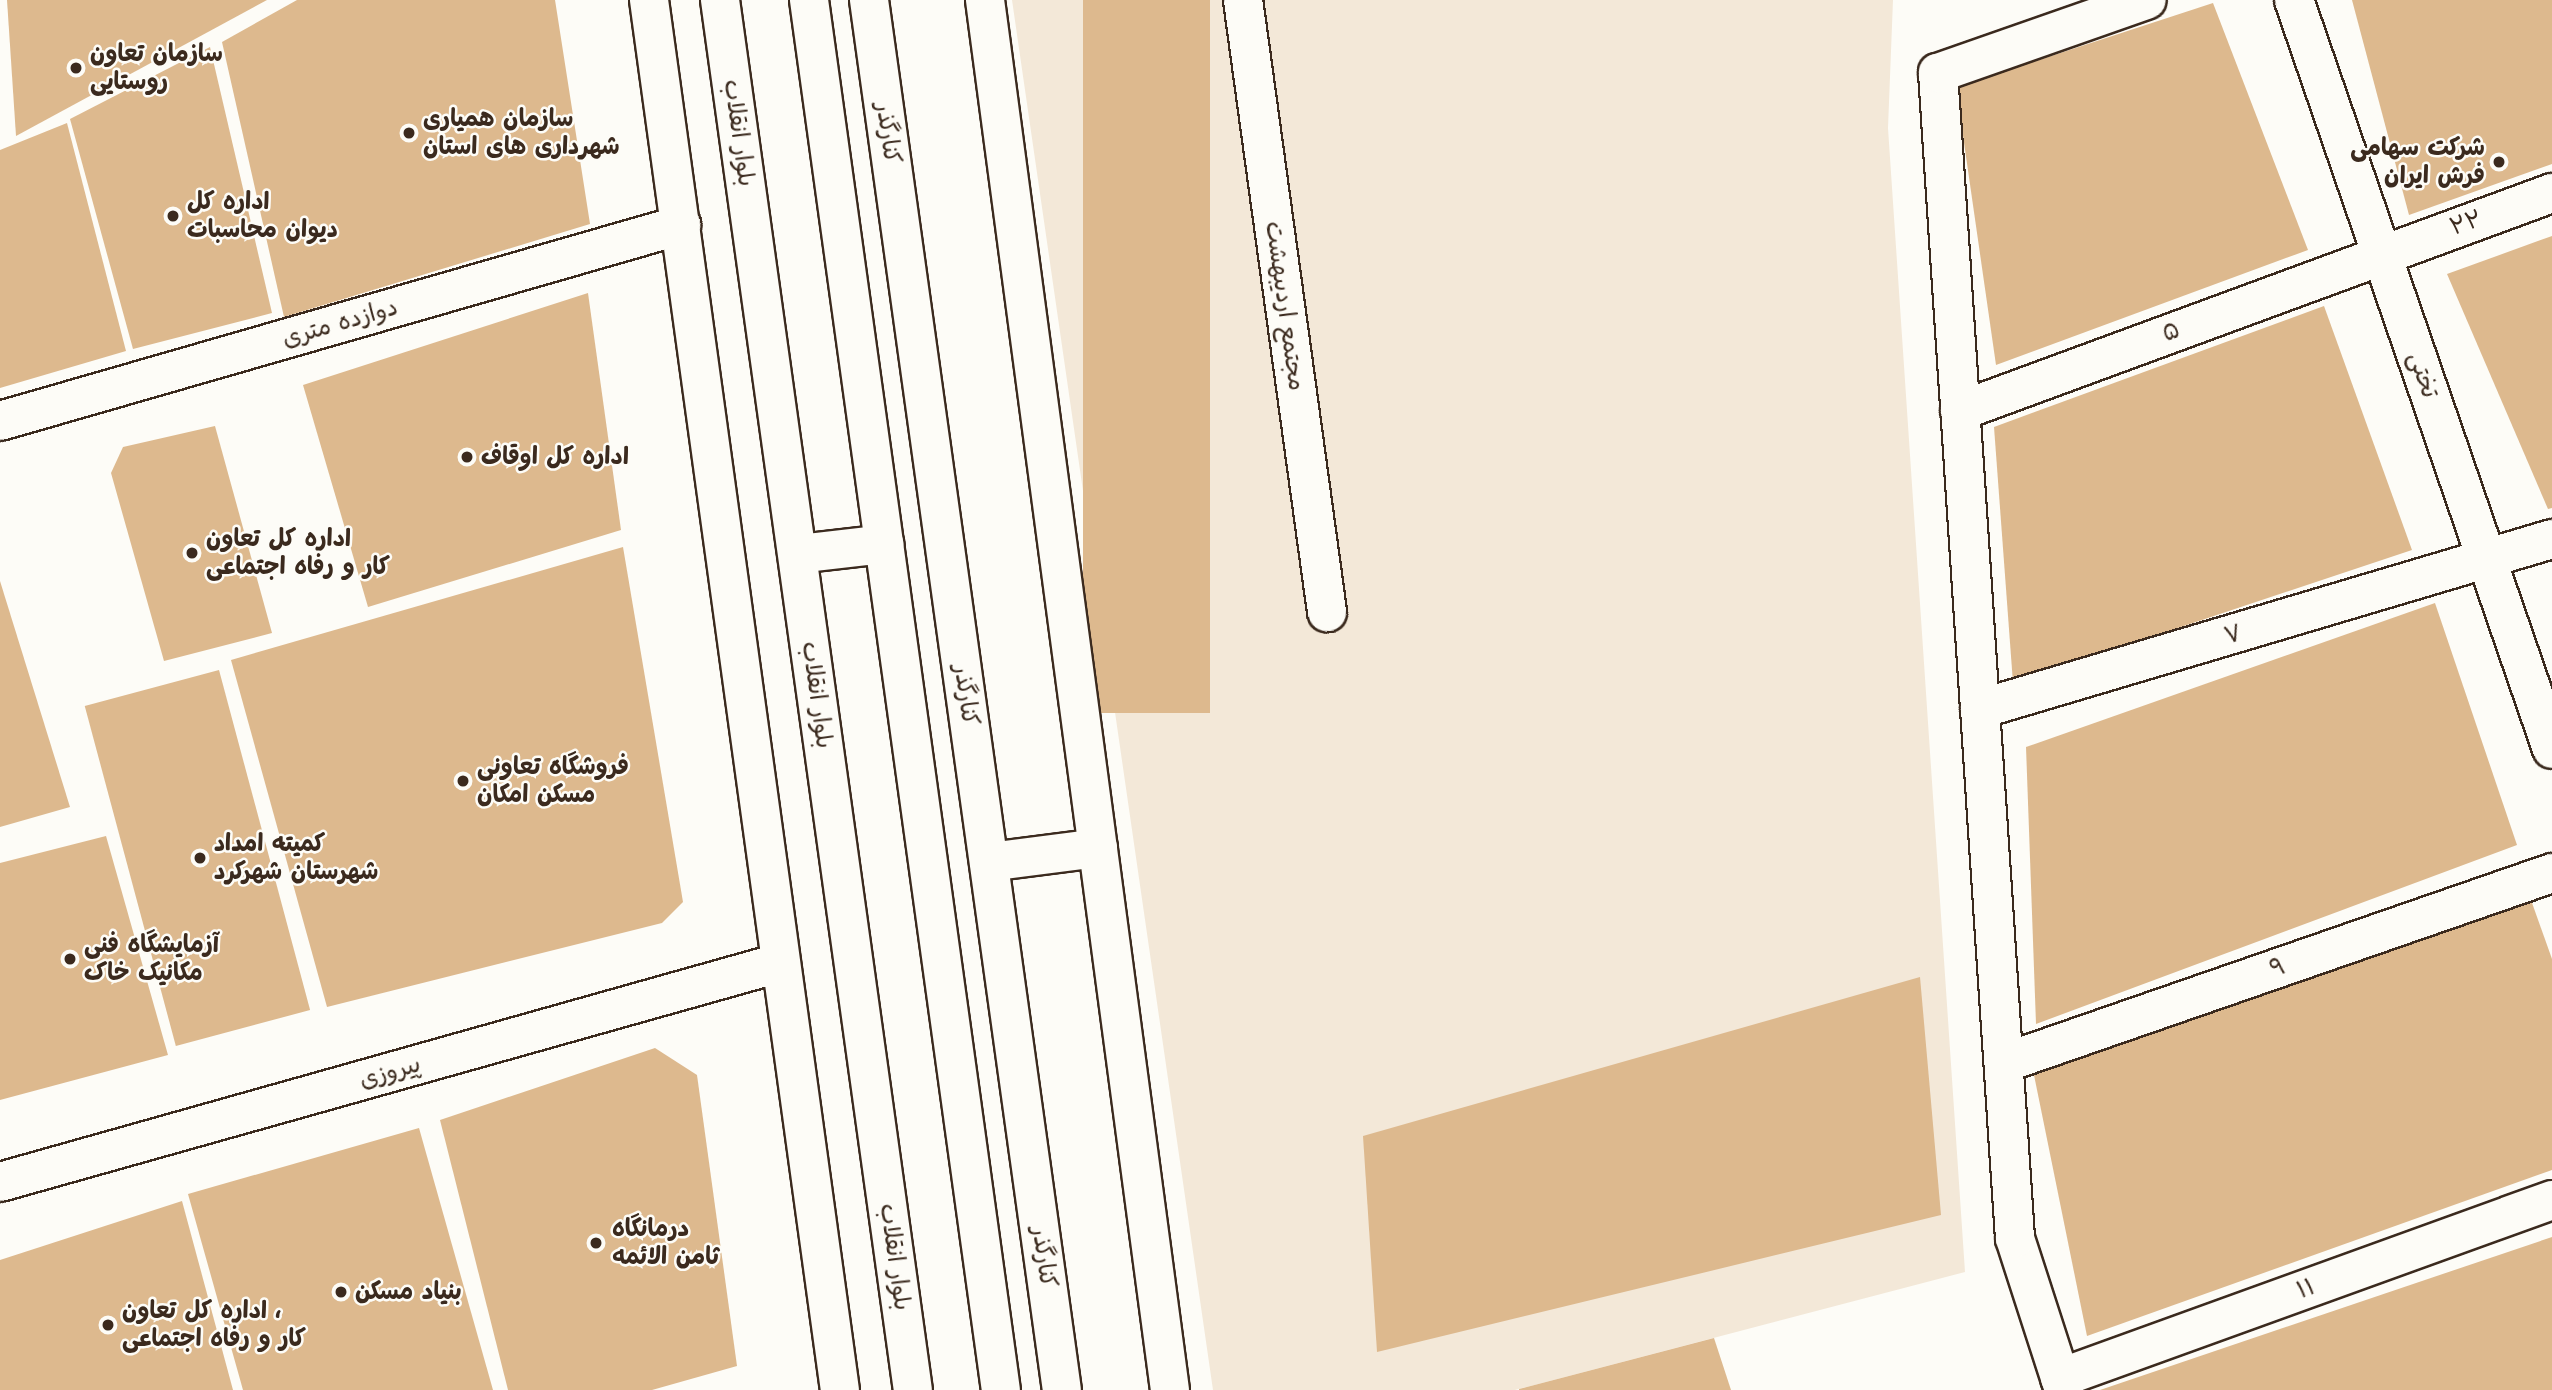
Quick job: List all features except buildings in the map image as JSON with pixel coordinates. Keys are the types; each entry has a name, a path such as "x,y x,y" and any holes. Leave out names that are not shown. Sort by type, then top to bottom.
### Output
{"street":[{"path":"649,0 779,963 840,1390"},
{"name":"بلوار انقلاب","path":"720,0 913,1390"},
{"path":"809,0 1001,1390"},
{"name":"کنارگذر","path":"869,0 1062,1390"},
{"path":"985,0 1170,1390"},
{"name":"مجتمع اردیبهشت","path":"1243,0 1327,612"},
{"path":"2062,1384 2015,1238 1938,74 2147,0"},
{"name":"تختی","path":"2294,0 2552,749"},
{"name":"۲۲","path":"2381,254 2552,193"},
{"name":"دوازده متری","path":"0,421 681,225"},
{"name":"۵","path":"1960,411 2381,254"},
{"name":"۷","path":"1980,709 2487,561 2552,539"},
{"path":"798,554 884,544"},
{"path":"922,816 981,800"},
{"path":"989,862 1098,848"},
{"name":"۹","path":"2004,1063 2552,873"},
{"name":"پیروزی","path":"0,1181 779,963"},
{"name":"۱۱","path":"2062,1384 2552,1200"}],"shaded area":[{"path":"1012,0 1893,0 1888,128 1965,1272 1515,1390 1213,1390"}],"place":[{"name":"سازمان تعاون روستایی","path":"76,68"},
{"name":"سازمان همیاری شهرداری های استان","path":"409,133"},
{"name":"شرکت سهامی فرش ایران","path":"2499,162"},
{"name":"اداره کل دیوان محاسبات","path":"173,216"},
{"name":"اداره کل اوقاف","path":"467,457"},
{"name":"اداره کل تعاون کار و رفاه اجتماعی","path":"192,553"},
{"name":"فروشگاه تعاونی مسکن امکان","path":"463,781"},
{"name":"کمیته امداد شهرستان شهرکرد","path":"200,858"},
{"name":"آزمایشگاه فنی مکانیک خاک","path":"70,959"},
{"name":"درمانگاه ثامن الائمه","path":"596,1243"},
{"name":"بنیاد مسکن","path":"341,1292"},
{"name":"اداره کل تعاون ، کار و رفاه اجتماعی","path":"108,1325"}]}
